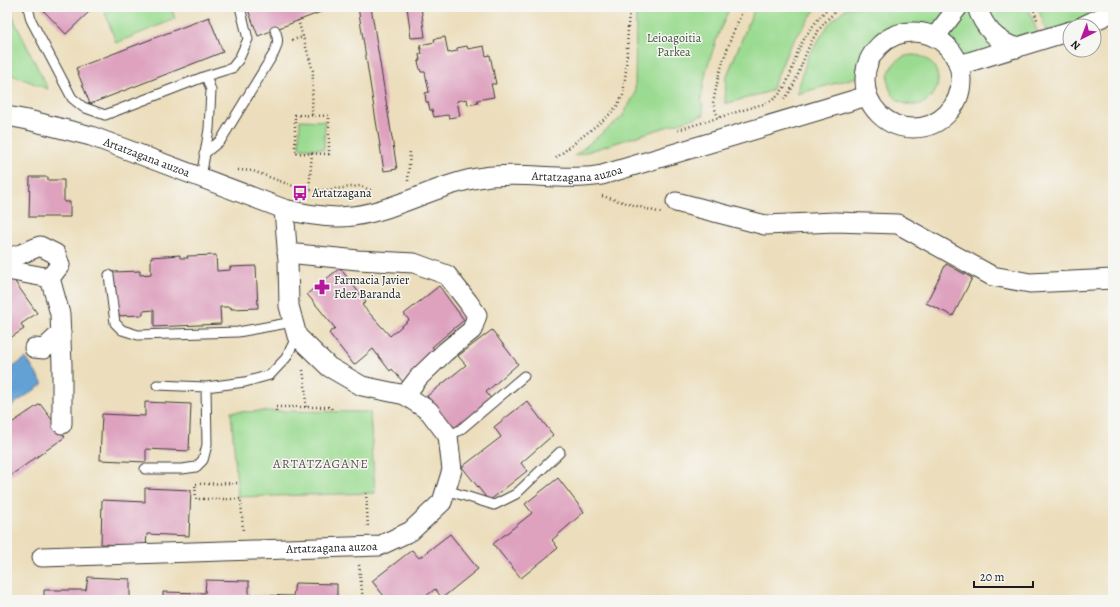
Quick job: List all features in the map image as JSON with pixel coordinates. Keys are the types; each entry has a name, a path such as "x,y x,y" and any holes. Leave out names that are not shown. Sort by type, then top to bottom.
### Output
{"street":[{"path":"935,37 958,7"},
{"path":"977,7 981,19 988,29 1006,44 1017,48"},
{"path":"1100,18 1113,12"},
{"path":"907,32 921,33 935,37 945,44 953,53 959,65 962,83 957,102 945,117 929,126 910,129 892,124 877,112 867,96 865,82 866,68 872,55 881,44 893,36 907,32"},
{"path":"959,65 1062,34"},
{"name":"Artatzagana auzoa","path":"7,116 91,136 284,209 310,216 334,217 370,213 460,182 482,177 501,175 585,177 602,175 867,96"},
{"path":"676,202 765,225 835,222 898,224 992,276 1030,284 1113,279"},
{"path":"284,209 289,306 295,329 329,367 362,386 405,395 429,411 448,436"},
{"path":"7,258 40,246 56,254 60,265 50,278"},
{"path":"287,253 358,260 414,263 447,275 477,315 472,330 445,352 419,377 405,395"},
{"path":"7,270 50,278"},
{"path":"50,278 60,314 62,424"},
{"path":"34,348 44,349 61,332"},
{"name":"Artatzagana auzoa","path":"42,558 379,546 411,531 442,502 452,470 448,436"}],"lane":[{"path":"28,7 31,20 72,98 83,107 105,115 206,76 232,68 239,59 248,39 240,7"},
{"path":"204,154 221,140 274,53 278,43 275,30"},
{"path":"201,178 209,129 211,90 206,76"},
{"path":"109,275 115,323 122,330 138,335 295,329 286,358 270,375 245,382 206,387 158,385"},
{"path":"448,436 460,430 524,376"},
{"path":"145,469 182,470 196,467 203,460 207,445 206,387"},
{"path":"446,490 494,505 516,494 560,452"}],"path":[{"path":"550,176 554,160 608,116 617,106 623,95 626,70 628,8 621,7"},
{"path":"718,118 714,103 719,74 731,38 744,7"},
{"path":"672,132 773,100 786,85 801,46 810,29 829,7"},
{"path":"781,102 792,88 807,49 816,34 830,16 840,7"},
{"path":"298,20 314,71 312,116"},
{"path":"295,115 329,116 328,154 312,153 294,153 295,115"},
{"path":"408,183 410,150"},
{"path":"309,190 312,153"},
{"path":"234,170 253,171 290,185 309,190 326,190 360,186 376,193"},
{"path":"600,195 662,214 676,202"},
{"path":"305,384 306,407"},
{"path":"276,411 276,407 332,407 332,411"},
{"path":"237,484 195,484 196,499 241,499 244,550"},
{"path":"366,493 369,546"},
{"path":"359,567 363,600"}],"green space":[{"path":"7,7 11,7 15,22 48,89 7,73"},
{"path":"117,7 171,7 175,19 116,43 105,12"},
{"name":"Leioagoitia Parkea","path":"637,7 730,7 718,35 706,71 701,99 704,115 574,156 622,117 635,94"},
{"path":"755,7 817,7 789,48 771,91 725,104 726,78"},
{"path":"847,7 950,7 933,32 912,27 888,33 868,52 861,76 797,94 807,58 829,24"},
{"path":"962,7 974,7 1003,48 962,61 954,47 942,36"},
{"path":"982,7 1028,7 1039,37 1016,44 1002,36"},
{"path":"1038,7 1111,7 1090,18 1062,18 1062,28 1047,34"},
{"path":"908,55 918,55 931,62 938,75 938,85 931,98 918,105 908,105 899,101 892,94 888,85 888,75 892,66 899,59"},
{"path":"300,120 325,121 324,149 299,148"},
{"path":"231,412 370,412 375,493 238,497"}],"water":[{"path":"26,358 43,384 7,409 7,371"}],"building":[{"path":"40,7 88,7 91,10 66,34"},
{"path":"247,7 334,7 258,36"},
{"path":"358,7 371,7 397,169 384,171"},
{"path":"407,7 421,7 425,37 411,38"},
{"path":"209,17 223,52 90,104 76,68"},
{"path":"445,37 448,53 457,51 457,48 467,46 468,49 484,46 486,56 490,55 496,84 491,84 494,97 477,100 478,103 468,105 467,99 457,101 460,116 449,118 448,115 434,117 432,110 430,110 428,102 426,102 425,93 429,92 425,72 421,72 418,62 420,61 419,54 422,54 420,45 435,42 434,39"},
{"path":"30,177 48,177 48,180 64,180 64,202 70,202 70,217 29,217"},
{"path":"180,255 180,258 188,258 187,256 216,255 217,271 230,270 230,267 256,266 258,308 231,309 231,307 220,307 221,324 154,327 154,310 143,311 143,315 115,316 113,272 140,271 140,275 151,274 151,257"},
{"path":"946,264 972,278 953,316 926,303"},
{"path":"340,268 366,302 362,305 390,336 409,320 404,314 439,286 464,320 432,347 437,353 403,382 392,369 390,371 373,349 354,365 329,333 335,328 307,294"},
{"path":"13,279 37,313 21,324 24,329 7,340 7,283"},
{"path":"492,330 518,364 486,392 492,400 454,430 427,396 466,365 458,356"},
{"path":"527,401 553,435 521,463 527,471 489,501 462,467 501,437 494,427"},
{"path":"145,402 191,404 189,451 146,449 146,462 100,460 102,414 145,416"},
{"path":"40,404 65,437 7,478 7,426"},
{"path":"558,478 584,512 552,540 558,548 521,578 493,544 532,513 525,504"},
{"path":"145,488 191,490 189,536 147,534 146,546 101,544 102,500 145,502"},
{"path":"450,534 478,569 442,598 435,589 421,600 387,600 372,581 412,550 419,558"},
{"path":"88,577 130,579 130,600 44,600 44,590 86,590"},
{"path":"206,580 249,581 249,600 163,600 163,592 205,593"},
{"path":"295,583 337,584 337,600 251,600 251,595 293,596"}],"place":[{"name":"Artatzagana","path":"300,193"},
{"name":"Farmacia Javier Fdez Baranda","path":"322,287"}],"district":[{"name":"ARTATZAGANE","path":"321,463"}]}
